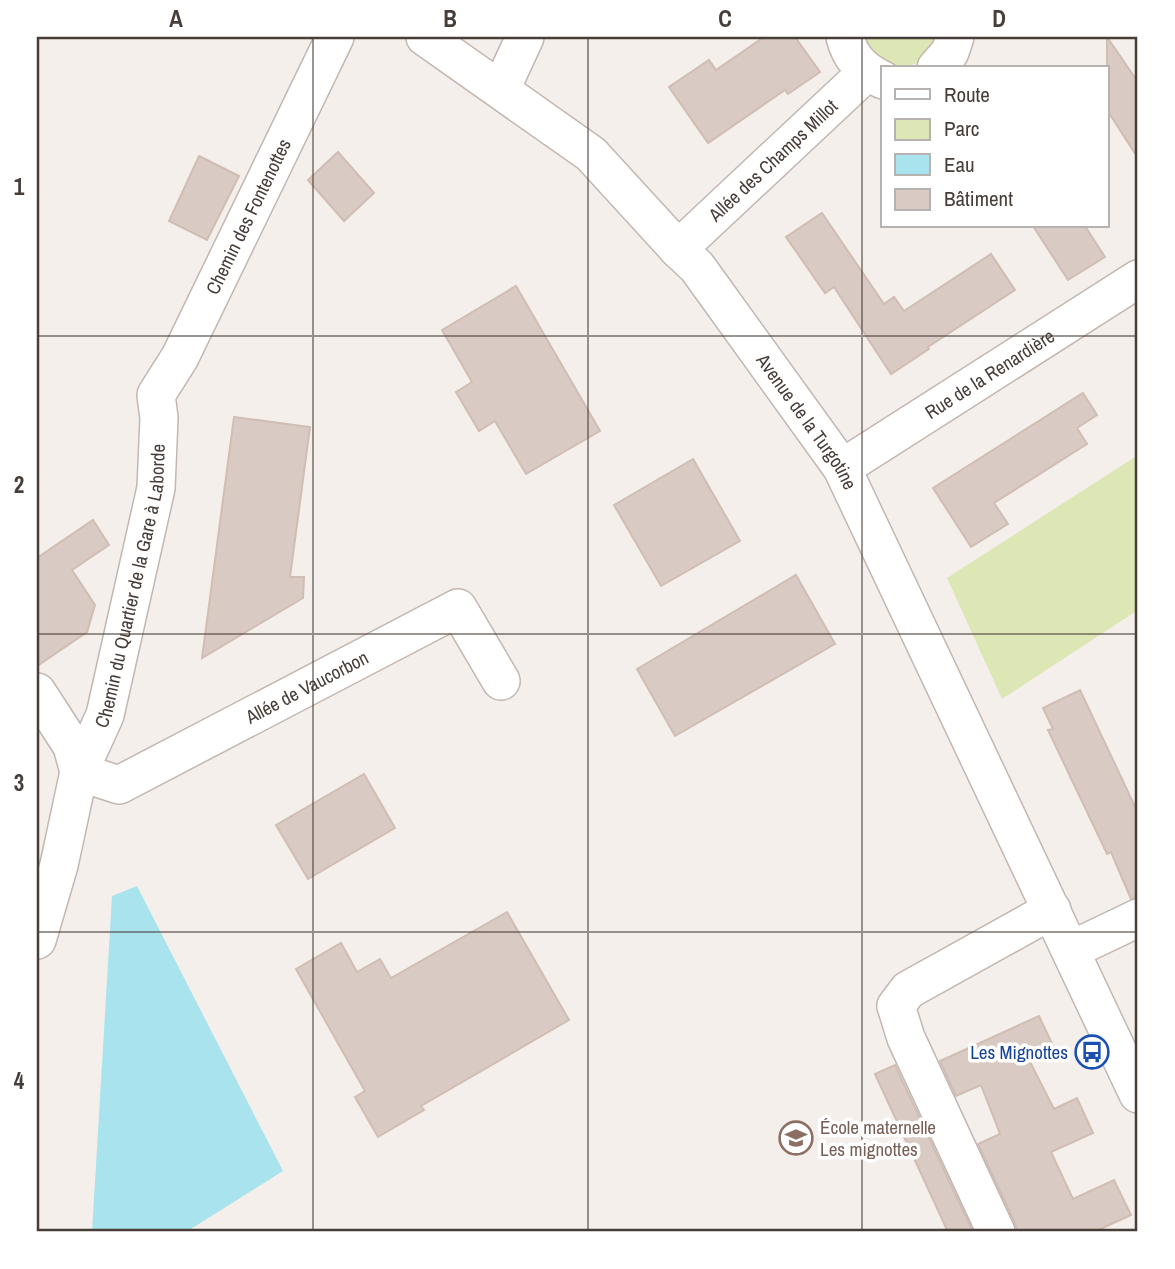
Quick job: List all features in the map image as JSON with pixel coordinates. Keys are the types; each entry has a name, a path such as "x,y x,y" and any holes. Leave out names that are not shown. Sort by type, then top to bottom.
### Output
{"street":[{"name":"Avenue de la Turgotine","path":"425,37 591,154 697,267 842,468 1138,1094"},
{"path":"501,89 525,37"},
{"name":"Allée des Champs Millot","path":"678,249 875,76 855,61 847,48 845,37"},
{"path":"938,66 950,52 955,37"},
{"name":"Chemin des Fontenottes","path":"156,395 180,356 328,52"},
{"name":"Rue de la Renardière","path":"842,468 1138,279"},
{"name":"Chemin du Quartier de la Gare à Laborde","path":"37,940 59,865 79,772 105,715 156,488 159,418 156,395"},
{"name":"Allée de Vaucorbon","path":"79,772 119,785 458,608 501,681"},
{"path":"37,692 72,746 79,772"},
{"path":"996,1232 906,1038 896,1006 908,990 1052,910"},
{"path":"1071,950 1138,918"}],"green space":[{"path":"859,37 940,37 918,63 890,66 870,54"},
{"path":"1138,455 1138,610 1002,699 947,578"}],"water":[{"path":"137,886 283,1171 186,1232 92,1232 112,896"}],"building":[{"path":"764,37 795,37 820,72 788,94 785,90 708,143 669,87 709,60 716,70"},
{"path":"1107,37 1138,82 1138,158 1108,112"},
{"path":"338,152 374,193 344,221 308,180"},
{"path":"199,156 239,176 207,240 169,221"},
{"path":"822,213 884,304 894,297 904,311 991,254 1015,290 891,374 834,287 825,293 786,237"},
{"path":"1034,228 1086,228 1105,257 1068,280"},
{"path":"516,286 600,431 526,474 495,421 479,431 456,392 472,382 442,330"},
{"path":"1083,393 1097,415 1077,428 1087,444 994,503 1008,524 971,547 933,488"},
{"path":"234,417 310,427 290,577 304,577 303,598 202,658"},
{"path":"693,459 740,541 661,586 614,505"},
{"path":"93,520 109,545 72,570 95,605 87,632 37,666 37,558"},
{"path":"796,575 835,644 675,736 637,669"},
{"path":"1080,690 1138,813 1138,897 1131,899 1111,852 1107,854 1048,730 1053,729 1043,708"},
{"path":"364,774 395,828 308,879 276,825"},
{"path":"507,912 569,1020 421,1106 424,1110 378,1137 355,1097 365,1091 296,969 341,943 357,972 380,959 391,978"},
{"path":"1039,1016 1055,1050 1030,1062 1054,1109 1077,1098 1093,1133 1051,1152 1073,1199 1114,1180 1131,1215 1094,1232 1017,1232 978,1144 1000,1134 981,1085 956,1096 940,1061"},
{"path":"895,1065 973,1232 948,1232 875,1074"}],"place":[{"name":"Les Mignottes","path":"1092,1052"},
{"name":"École maternelle Les mignottes","path":"796,1138"}]}
